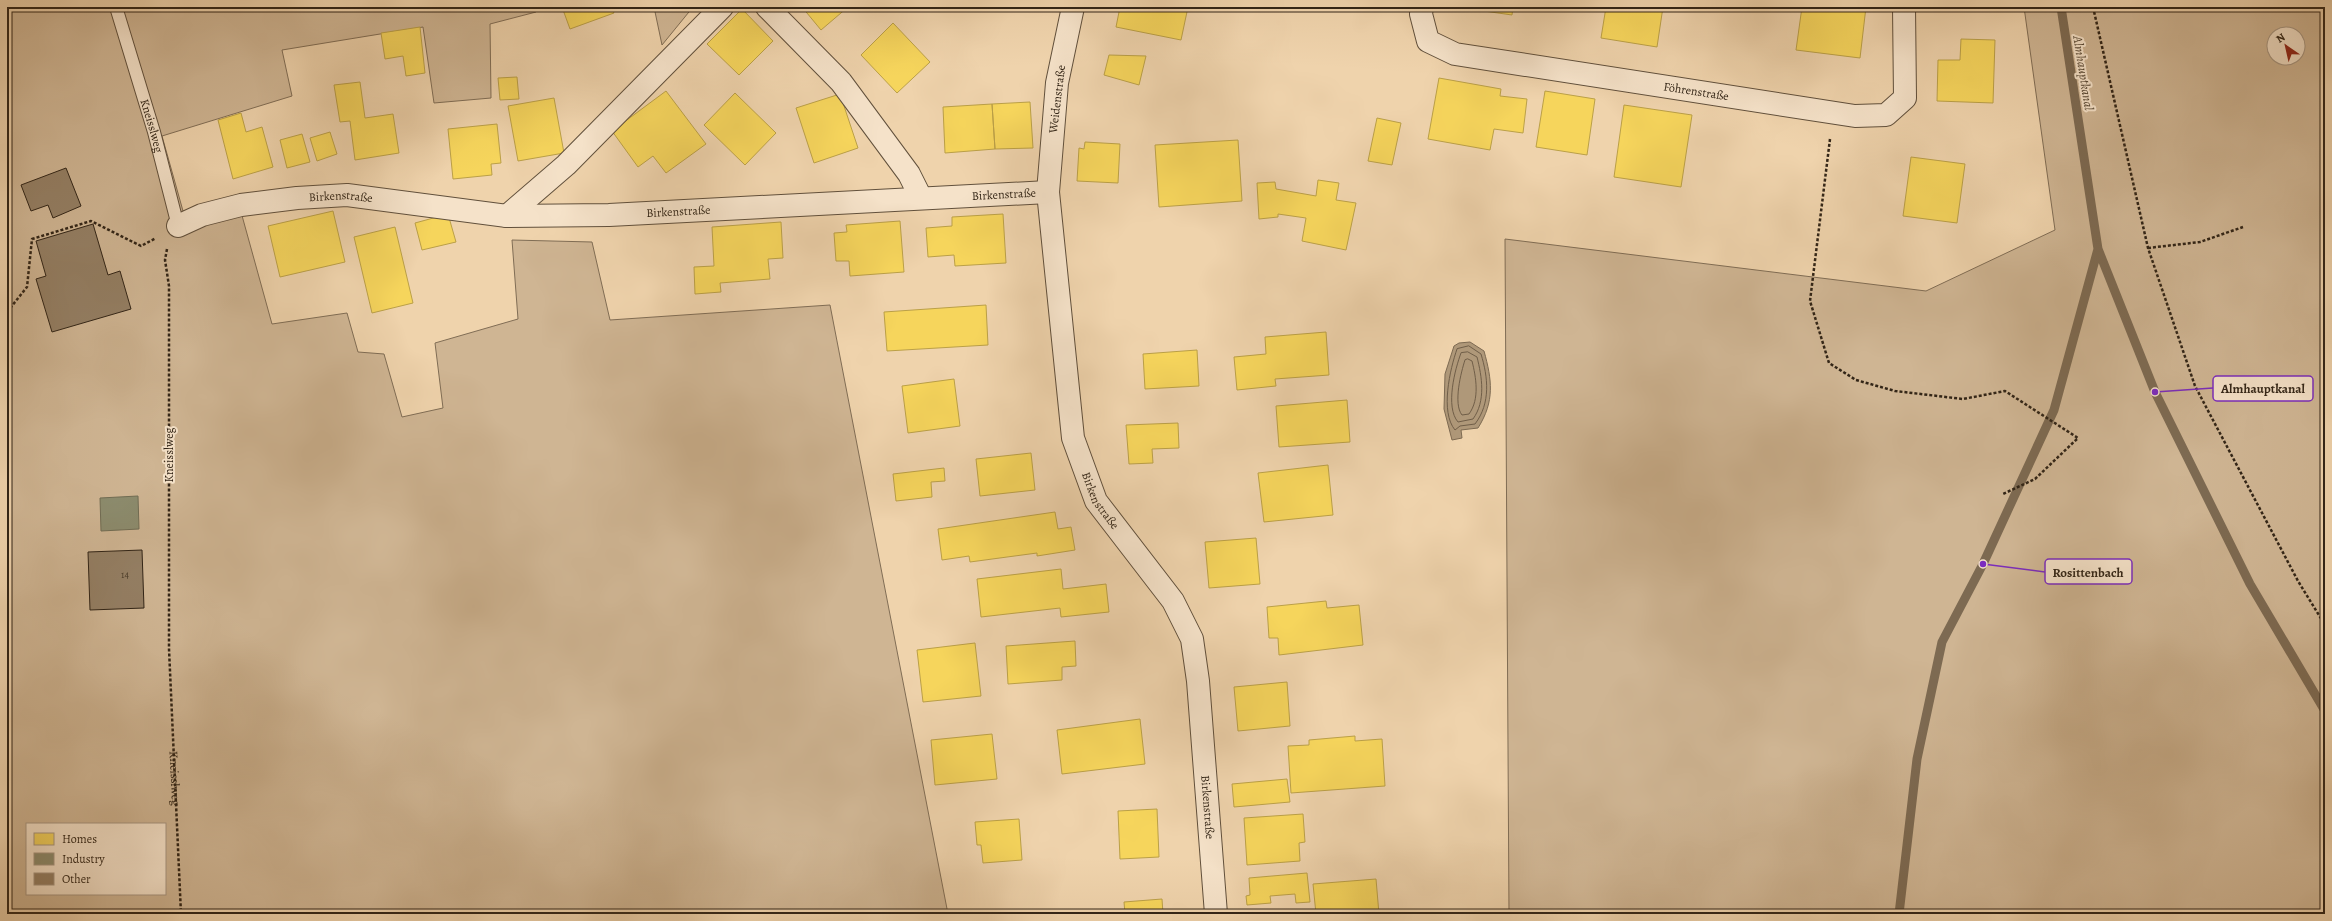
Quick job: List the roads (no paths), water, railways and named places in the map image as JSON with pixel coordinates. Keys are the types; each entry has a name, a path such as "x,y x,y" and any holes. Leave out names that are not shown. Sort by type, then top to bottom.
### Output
{"street":[{"path":"507,216 582,149 722,7"},
{"path":"767,7 841,82 909,174 921,198"},
{"name":"Weidenstraße","path":"1048,192 1057,83 1073,7"},
{"name":"Föhrenstraße","path":"1422,7 1421,14 1428,41 1455,54 1855,116 1886,115 1905,98 1904,7"},
{"name":"Birkenstraße","path":"178,226 202,215 241,205 297,198 347,195 507,216 609,215 1048,192 1073,438 1096,501 1173,601 1192,639 1198,681 1216,914"}],"lane":[{"name":"Kneisslweg","path":"116,7 154,132 178,226"}],"water":[{"path":"1470,342 1484,351 1489,371 1489,399 1487,409 1478,428 1461,430 1462,438 1452,440 1444,409 1445,374 1454,346 1459,343"}],"waterway":[{"name":"Almhauptkanal","path":"2061,7 2098,249 2155,392 2250,584 2325,711"},
{"path":"1899,914 1917,759 1942,642 1983,564 2054,410 2098,249"}],"place":[{"name":"Almhauptkanal","path":"2155,392"},
{"name":"Rosittenbach","path":"1983,564"}]}
